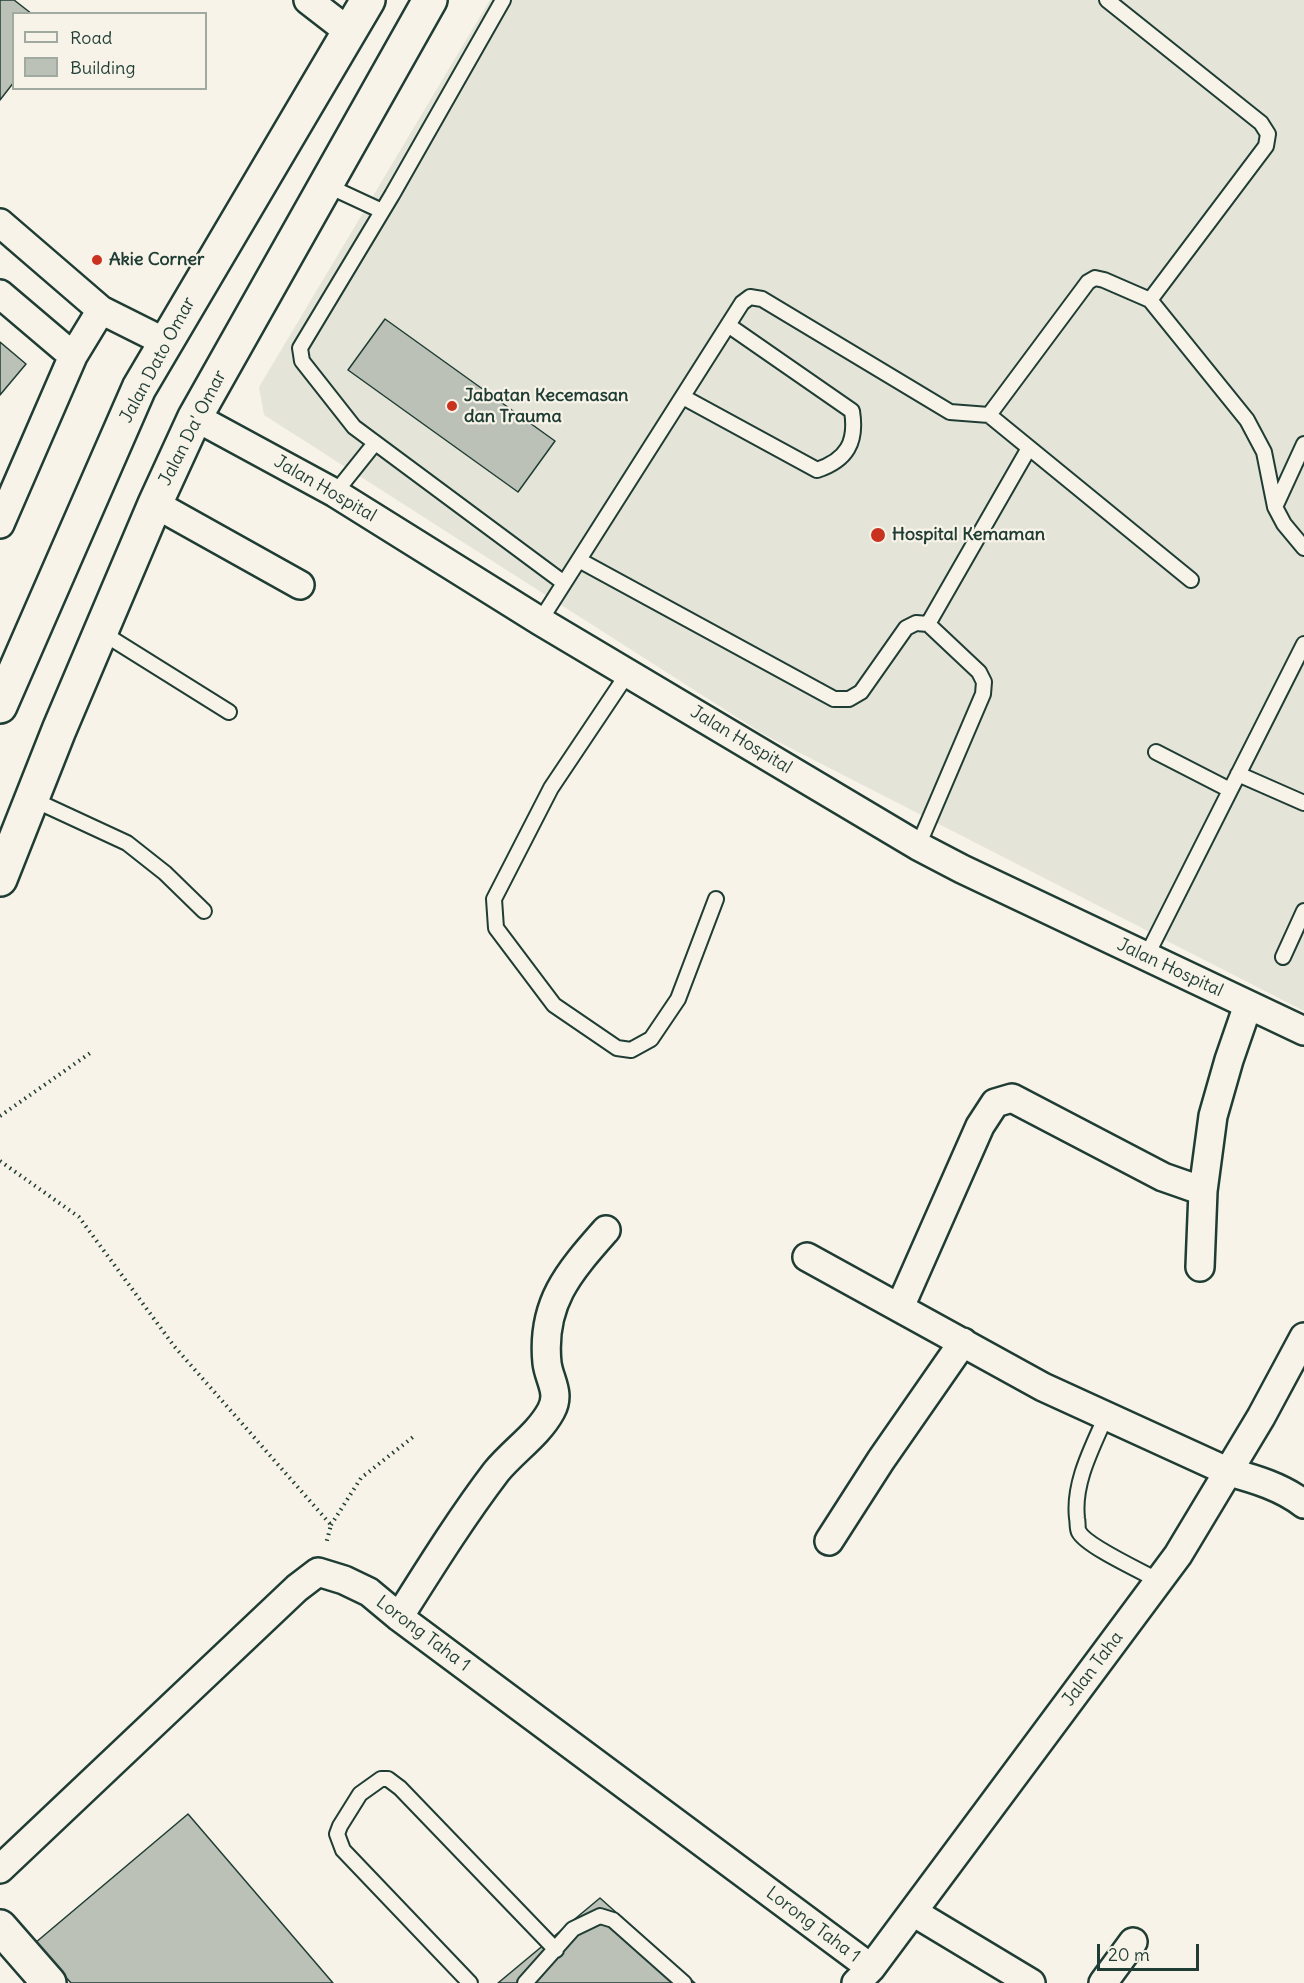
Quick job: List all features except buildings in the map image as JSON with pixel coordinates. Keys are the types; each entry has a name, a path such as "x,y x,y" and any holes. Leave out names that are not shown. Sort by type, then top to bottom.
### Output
{"main road":[{"name":"Jalan Dato Omar","path":"0,706 139,388 368,0"},
{"name":"Jalan Da' Omar","path":"0,879 58,730 195,417 430,0"},
{"path":"0,1927 49,1983"}],"street":[{"path":"308,0 348,32"},
{"path":"0,223 101,310 165,342"},
{"path":"0,294 73,356"},
{"path":"0,524 73,356 101,310"},
{"name":"Jalan Hospital","path":"195,417 335,493 540,621 918,846 1304,1031"},
{"path":"155,504 300,585"},
{"path":"1200,1267 1203,1191 1213,1116 1248,1005"},
{"path":"900,1307 980,1126 995,1103 1002,1099 1012,1098 1163,1177 1203,1191"},
{"path":"399,1617 478,1496 508,1457 542,1425 552,1410 556,1397 554,1383 547,1365 546,1325 571,1270 606,1230"},
{"path":"807,1257 1043,1387 1229,1472 1265,1483 1292,1495 1304,1504"},
{"name":"Jalan Taha","path":"864,1976 1178,1556 1229,1472 1304,1337"},
{"path":"829,1541 881,1460 963,1342"},
{"path":"0,1869 297,1588 318,1572"},
{"name":"Lorong Taha 1","path":"318,1572 344,1580 369,1592 864,1976"},
{"path":"912,1912 1031,1983"},
{"path":"1103,1983 1133,1942"}],"lane":[{"path":"503,0 300,348 302,361 354,427 564,583"},
{"path":"1107,0 1261,123 1268,134 1266,146 1150,300"},
{"path":"326,185 382,211"},
{"path":"989,415 1088,282 1095,278 1104,280 1150,300 1247,420 1264,452 1275,507 1284,524 1304,548"},
{"path":"540,621 742,303 750,297 762,299 950,412 989,415 1191,580"},
{"path":"683,397 817,470 832,465 848,449 855,429 852,411 728,325"},
{"path":"335,493 375,443"},
{"path":"1275,507 1304,444"},
{"path":"928,624 1029,448"},
{"path":"579,560 834,699 849,699 861,692 906,628 916,623 928,624 979,672 984,681 983,694 918,846"},
{"path":"101,632 229,712"},
{"path":"1146,957 1304,644"},
{"path":"628,673 551,788 499,888 494,898 496,928 554,1005 616,1048 631,1050 651,1039 678,999 716,899"},
{"path":"1156,752 1230,790"},
{"path":"1238,774 1304,803"},
{"path":"32,799 127,843 165,873 204,911"},
{"path":"1284,957 1304,910"},
{"path":"1106,1416 1077,1490 1079,1532 1088,1542 1159,1581"},
{"path":"470,1983 343,1850 337,1834 340,1826 360,1794 381,1779 388,1779 400,1788 556,1950"},
{"path":"525,1983 573,1929 600,1916 613,1920 684,1983"}],"path":[{"path":"0,1116 93,1051"},
{"path":"0,1161 79,1217 174,1346 331,1525"},
{"path":"318,1572 331,1525 360,1478 413,1437"}],"shaded area":[{"name":"Hospital Kemaman","path":"490,0 1304,0 1304,1011 763,734 264,415 259,387"}],"place":[{"name":"Akie Corner","path":"97,260"},
{"name":"Jabatan Kecemasan dan Trauma","path":"452,406"},
{"name":"Hospital Kemaman","path":"878,535"}]}
